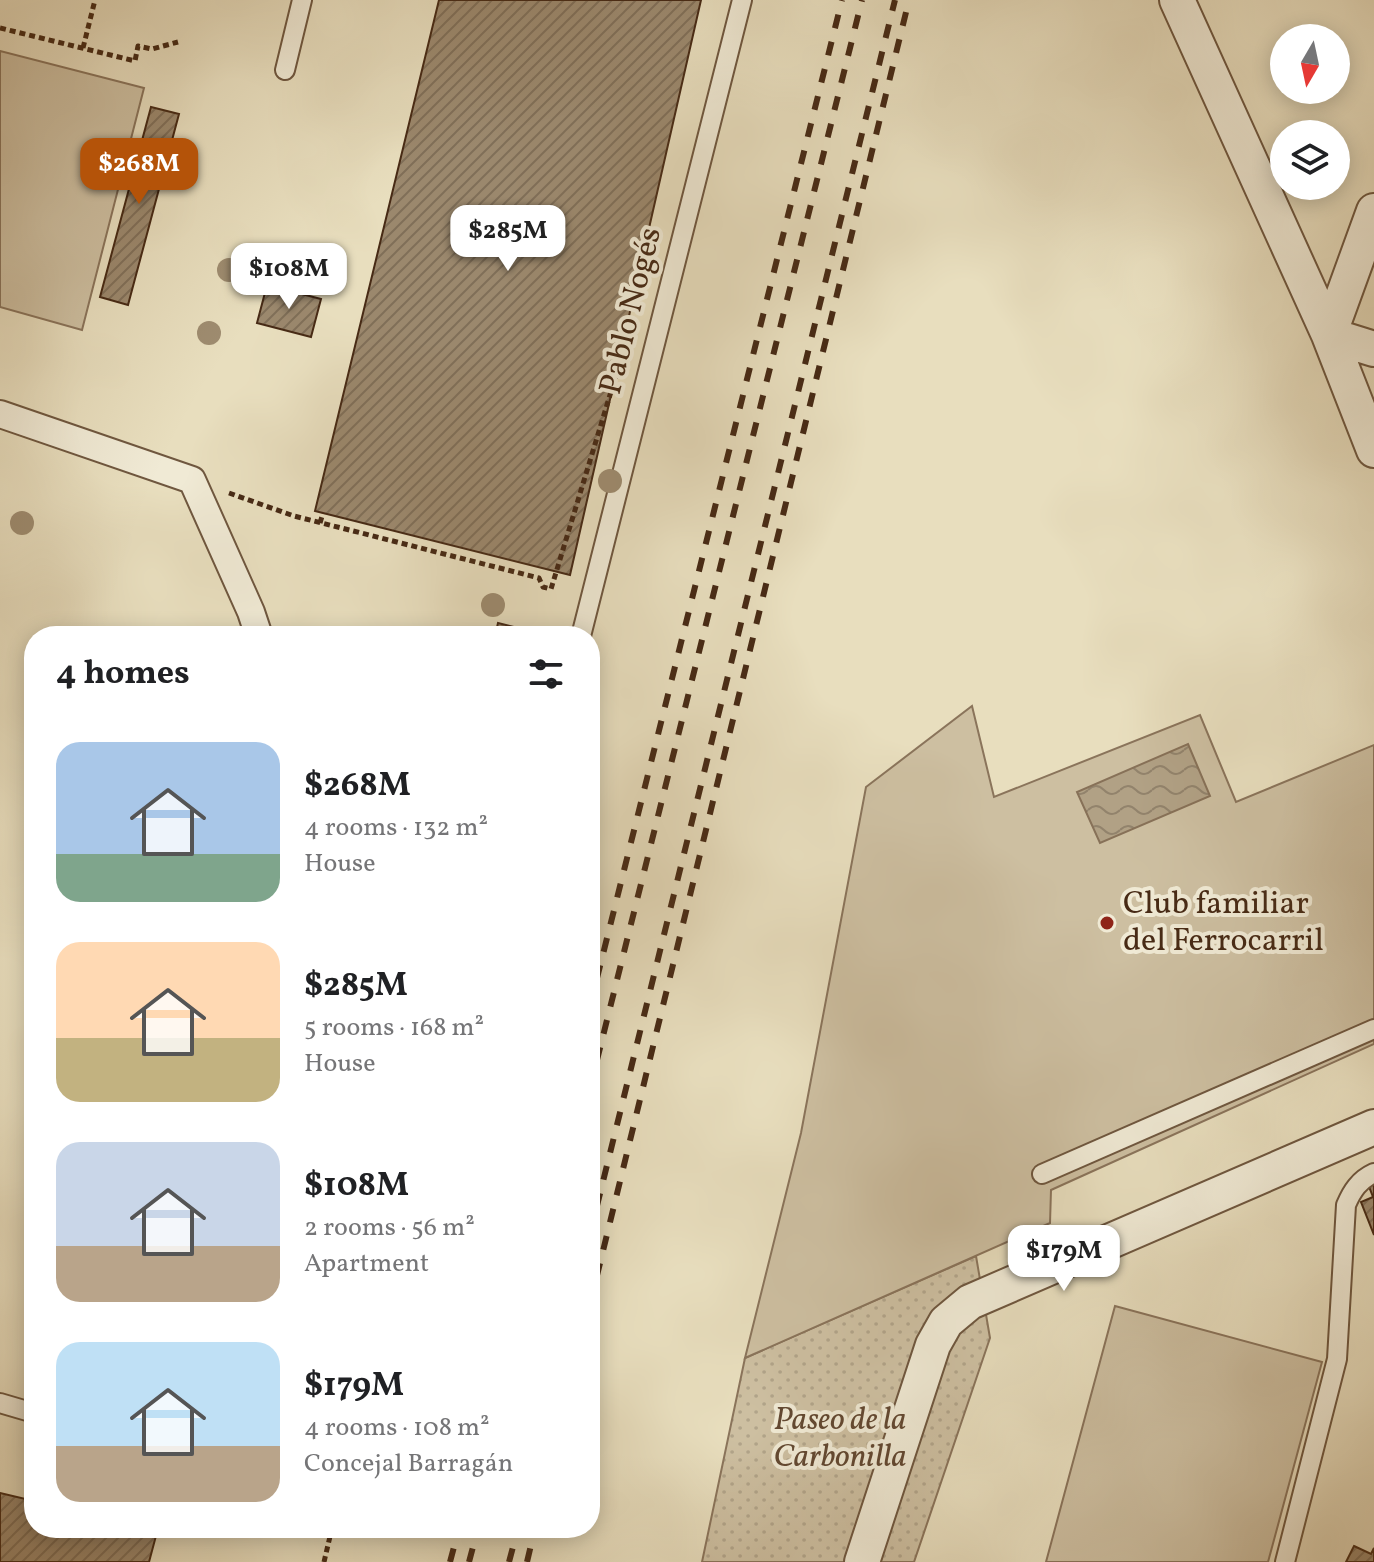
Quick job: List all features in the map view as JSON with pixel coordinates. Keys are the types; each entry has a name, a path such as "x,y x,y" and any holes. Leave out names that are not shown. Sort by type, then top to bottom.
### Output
{"street":[{"path":"1177,0 1329,335 1374,450"},
{"path":"1329,335 1374,211"},
{"path":"1329,335 1374,349"},
{"path":"0,414 192,480 256,626"},
{"path":"862,1562 933,1345 946,1322 970,1302 1374,1127"}],"lane":[{"path":"285,70 302,0"},
{"name":"Pablo Nogés","path":"584,626 742,0"},
{"path":"1042,1174 1374,1029"},
{"path":"1285,1562 1337,1359 1346,1205 1352,1191 1364,1178 1374,1173"},
{"path":"0,1403 24,1410"}],"path":[{"path":"83,48 95,0"},
{"path":"0,28 135,61 138,46 152,49 178,42"},
{"path":"192,480 320,523 539,578 543,587 551,589 629,334"},
{"path":"320,523 323,513"},
{"path":"324,1562 330,1538"}],"green space":[{"path":"0,51 144,88 82,330 0,307"},
{"name":"Club familiar del Ferrocarril","path":"972,706 994,797 1200,715 1236,802 1374,745 1374,1044 1051,1190 1050,1223 745,1358 801,1133 866,787"},
{"name":"Paseo de la Carbonilla","path":"976,1256 990,1338 914,1562 702,1562 745,1358"},
{"path":"1115,1306 1322,1362 1268,1562 1046,1562"}],"water":[{"path":"1188,744 1210,796 1100,843 1077,792"}],"building":[{"path":"439,0 701,0 570,575 315,511"},
{"path":"151,107 179,114 128,305 100,297"},
{"path":"267,285 321,299 311,337 257,323"},
{"path":"1374,1181 1374,1235 1361,1202 1373,1197 1368,1184"},
{"path":"0,1493 24,1499 24,1538 155,1538 149,1562 0,1562"},
{"path":"1354,1546 1371,1554 1374,1548 1374,1562 1346,1562"}],"railway":[{"path":"600,966 842,0"},
{"path":"600,1048 862,0"},
{"path":"600,1194 895,0"},
{"path":"600,1263 909,0"},
{"path":"450,1562 456,1538"},
{"path":"469,1562 475,1538"},
{"path":"509,1562 515,1538"},
{"path":"527,1562 533,1538"}],"place":[{"name":"Club familiar del Ferrocarril","path":"1107,923"}]}
